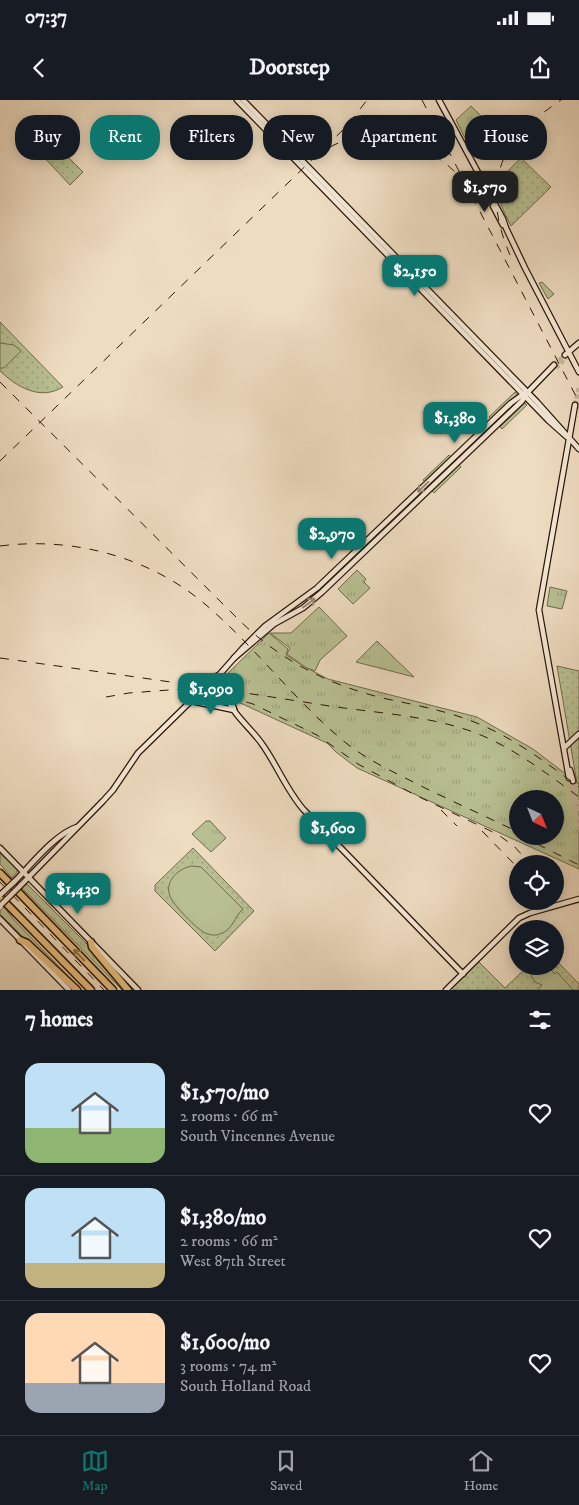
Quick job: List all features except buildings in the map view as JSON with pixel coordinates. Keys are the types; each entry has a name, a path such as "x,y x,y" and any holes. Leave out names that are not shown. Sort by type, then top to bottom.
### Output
{"highway":[{"path":"0,873 113,990"},
{"path":"0,896 91,990"},
{"path":"20,940 27,943 77,990"},
{"path":"91,942 92,946 128,990"}],"main road":[{"path":"237,100 525,394"},
{"path":"243,100 563,435 570,439 579,449"},
{"path":"439,100 484,186 500,222 506,228 567,355 579,372"},
{"path":"567,355 579,343"},
{"path":"210,682 234,658 274,624 311,602 522,401 525,394 555,367"},
{"path":"571,780 539,610 576,407"},
{"path":"217,676 223,684"},
{"path":"1,906 75,832 77,827 113,790 138,753 199,693"},
{"path":"228,698 234,710 262,744 288,790 305,811 462,974"},
{"path":"191,701 234,710"},
{"path":"565,747 579,734"},
{"path":"0,896 56,841 69,830 77,827"},
{"path":"0,848 138,990"},
{"path":"446,990 522,916 579,899"},
{"path":"0,919 69,990"}],"green space":[{"path":"471,106 480,115 465,115 465,138 456,120"},
{"path":"47,160 71,160 83,172 70,185"},
{"path":"519,160 523,160 551,187 511,226 501,205 499,189 505,175"},
{"path":"542,282 554,294 548,299 539,283"},
{"path":"0,322 63,387 46,393 29,390 21,387 0,371"},
{"path":"0,343 14,345 21,351 4,368 0,368"},
{"path":"515,392 517,395 491,419 489,417"},
{"path":"525,403 527,405 502,429 500,427"},
{"path":"449,455 452,458 425,482 423,480"},
{"path":"459,465 461,467 434,493 432,491"},
{"path":"357,570 366,579 364,582 370,588 353,604 338,589"},
{"path":"550,587 567,591 562,609 547,606"},
{"path":"319,607 347,636 320,660 315,671 305,667 287,654 290,648 270,633 291,633"},
{"path":"269,633 288,649 286,655 328,679 477,717 533,749 579,784 579,869 564,862 564,855 548,855 526,845 564,845 564,790 509,790 509,837 357,768 327,743 236,701 225,676"},
{"path":"377,641 414,677 356,662"},
{"path":"557,666 579,671 579,784 577,783"},
{"path":"206,821 210,821 226,838 211,852 192,834"},
{"path":"193,848 254,911 215,951 155,891 155,885"},
{"path":"0,853 17,869 12,878 0,864"},
{"path":"192,866 201,867 243,909 228,930 218,935 201,931 180,911 170,896 169,885 171,880 182,869"},
{"path":"27,884 92,949 126,990 122,990 22,888"},
{"path":"4,907 14,920 82,990 0,914"},
{"path":"479,962 505,988 519,975 564,975 564,968 579,984 579,990 454,990 452,988"},
{"path":"560,975 573,990 538,990 542,985 535,982 531,976"}],"tunnel":[{"path":"554,365 565,355"},
{"path":"556,368 566,358"},
{"path":"575,405 579,387"},
{"path":"577,409 579,402"},
{"path":"198,692 209,681"},
{"path":"200,695 211,684"},
{"path":"221,684 227,698"},
{"path":"225,684 230,698"},
{"path":"569,778 579,830"},
{"path":"573,781 579,811"}],"railway":[{"path":"0,461 348,125 367,100"},
{"path":"422,100 579,402"},
{"path":"510,255 499,222 497,206 496,189 504,158 512,143 524,129 561,100"},
{"path":"332,146 346,140 362,137 396,140 429,152 456,173"},
{"path":"0,382 241,622 291,661 327,679 366,694 449,713 484,726 526,749 579,787"},
{"path":"0,546 29,544 87,549 114,555 142,565 167,578 192,594 214,612 328,728 355,750 394,773 509,828"},
{"path":"0,658 439,722 490,739 529,762 579,797"},
{"path":"106,697 129,693 182,689"},
{"path":"229,697 253,704 317,735 358,764 415,795 497,834 514,846 522,855"},
{"path":"441,810 457,826"},
{"path":"482,831 509,859"},
{"path":"539,845 579,865"},
{"path":"0,882 104,990"}]}
